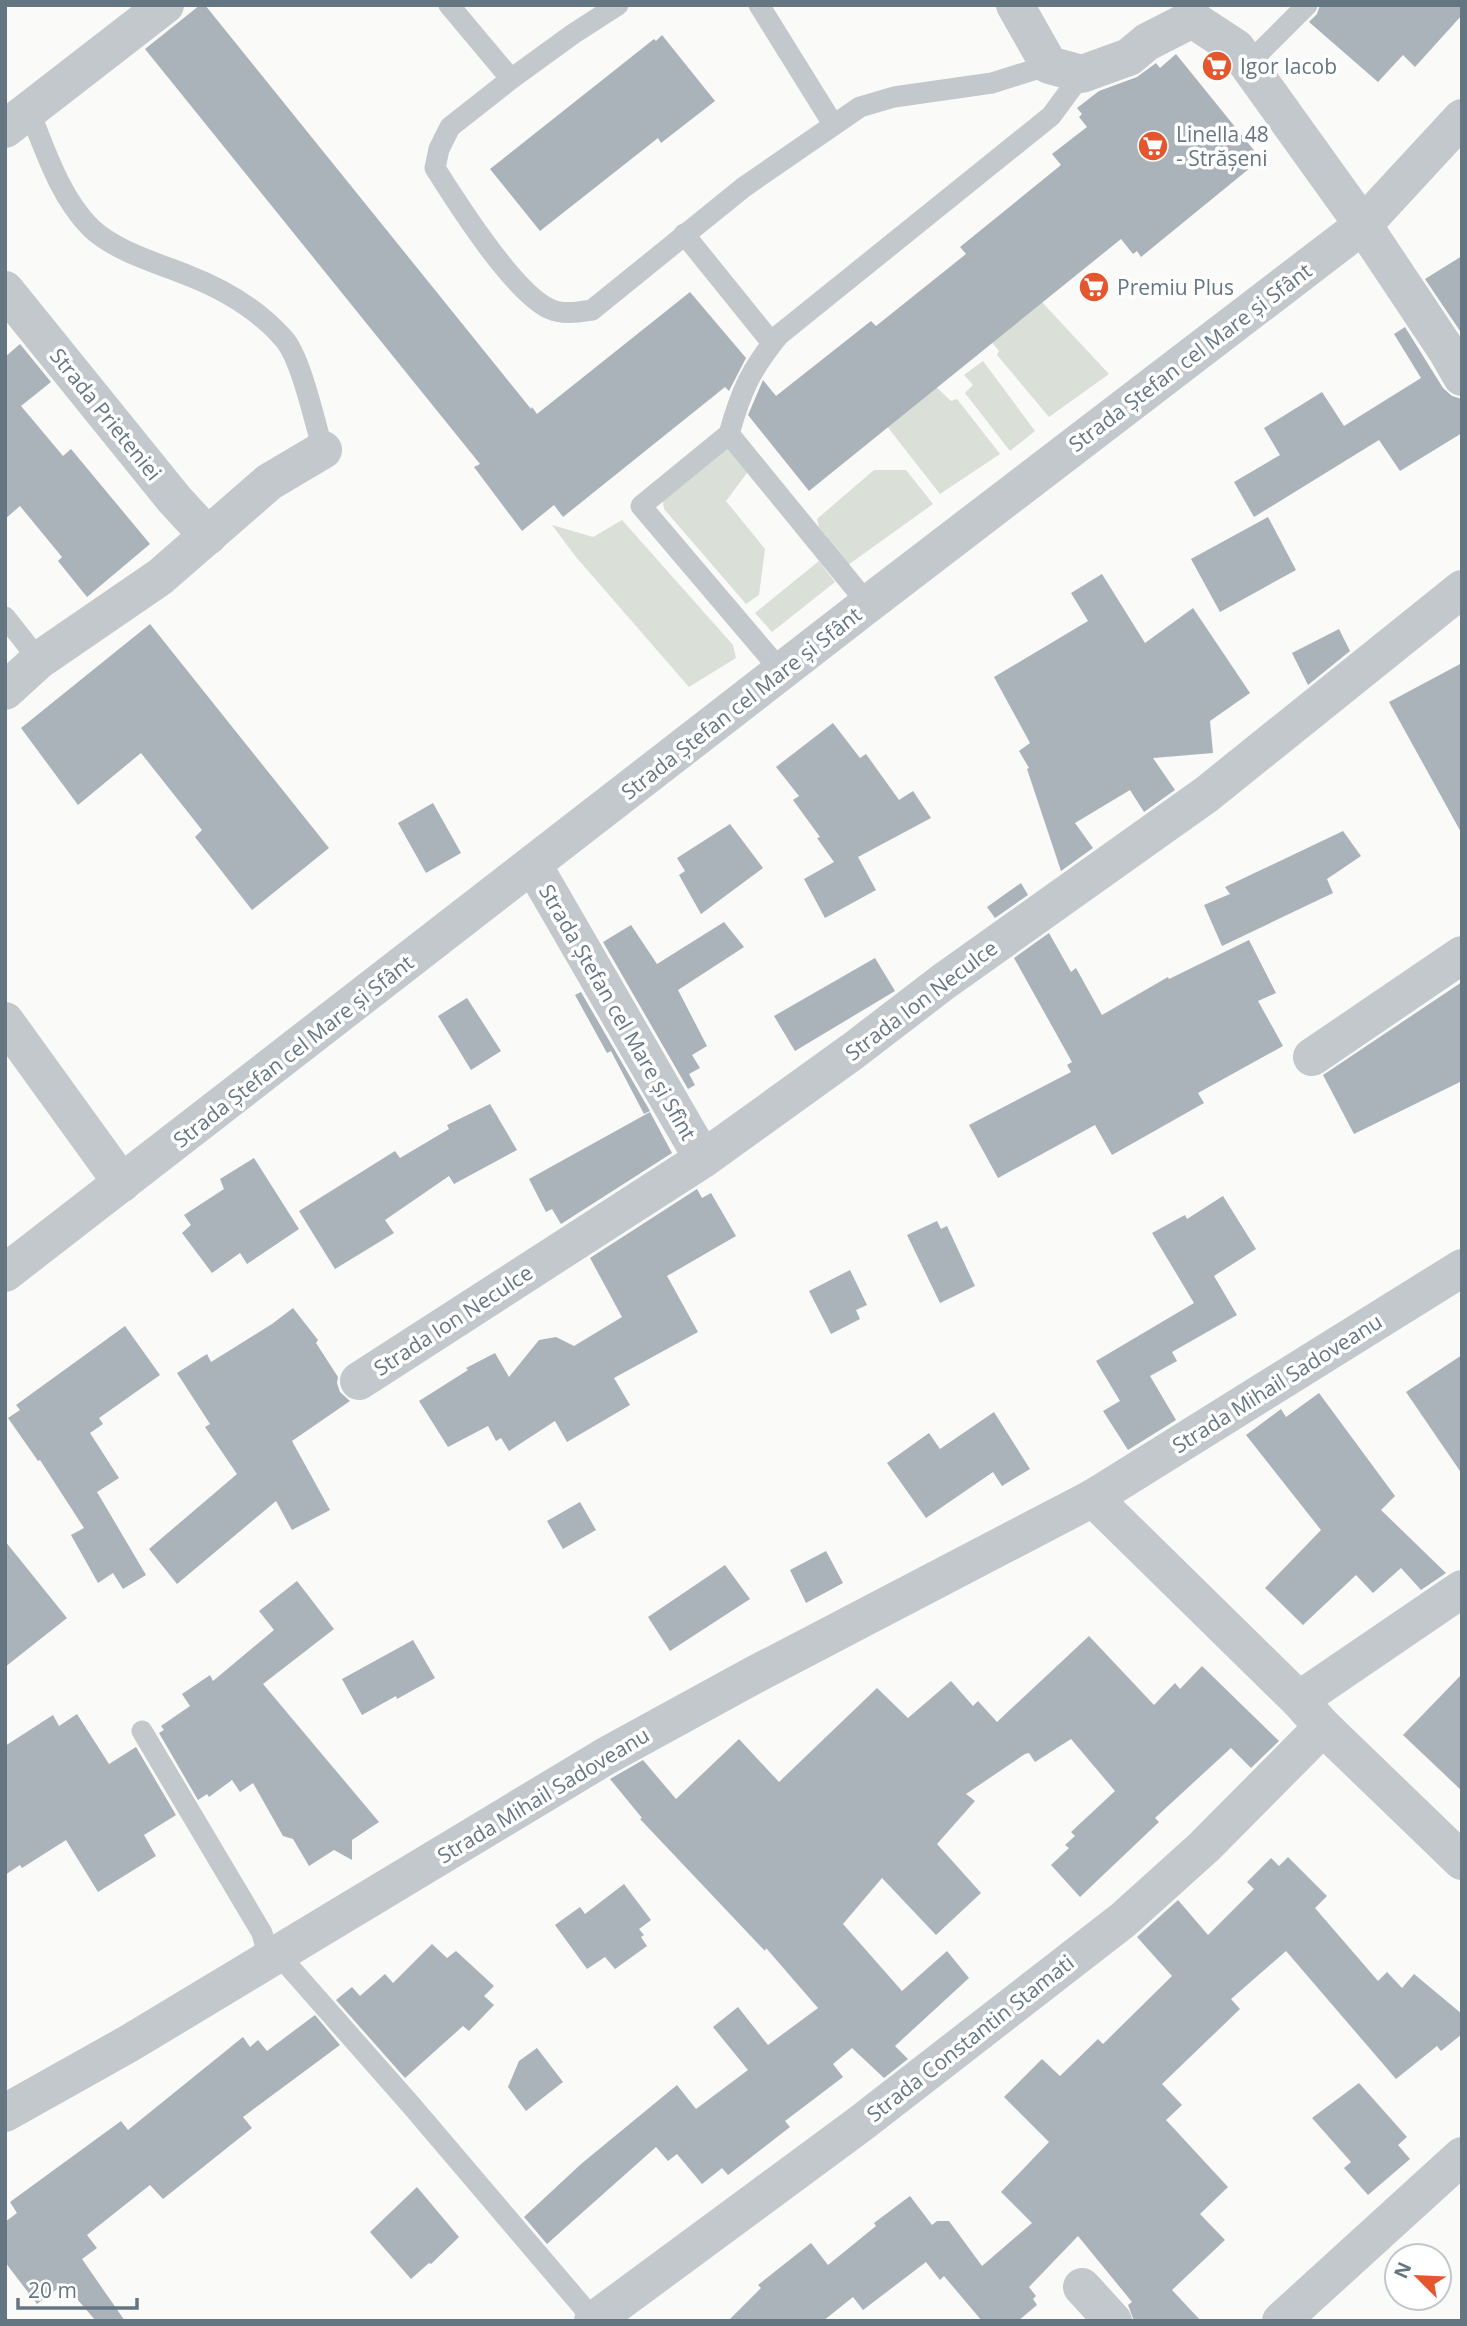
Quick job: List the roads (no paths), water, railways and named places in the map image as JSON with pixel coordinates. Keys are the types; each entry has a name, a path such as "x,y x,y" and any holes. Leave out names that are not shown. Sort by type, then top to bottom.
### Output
{"street":[{"path":"17,120 165,5"},
{"path":"1015,5 1066,69 1129,57 1189,12 1236,48 1363,225 1462,377"},
{"name":"Strada Ștefan cel Mare și Sfânt","path":"5,1273 868,604 1363,225 1462,118"},
{"name":"Strada Prieteniei","path":"5,290 174,499 208,536"},
{"path":"5,691 39,660 160,577 269,482 323,450"},
{"name":"Strada Ion Neculce","path":"359,1381 703,1159 1033,916 1207,794 1462,589"},
{"name":"Strada Ștefan cel Mare și Sfînt","path":"533,865 703,1159"},
{"path":"1312,1057 1462,955"},
{"path":"5,1021 122,1183"},
{"name":"Strada Mihail Sadoveanu","path":"5,2113 128,2044 606,1756 1093,1498 1462,1268"},
{"path":"1093,1498 1462,1861"},
{"path":"1311,1714 1462,1589"},
{"name":"Strada Constantin Stamati","path":"598,2319 860,2124 1123,1920 1205,1847 1311,1714"},
{"path":"1281,2321 1462,2156"},
{"path":"1082,2287 1113,2321"}],"lane":[{"path":"449,5 511,79"},
{"path":"618,5 511,79 450,127 439,149 435,168 495,255 527,293 550,310 574,313 592,310 744,187 860,107 894,97 1066,69 1051,117 779,335 751,373 740,397 729,434 641,506 782,672"},
{"path":"759,5 833,124"},
{"path":"1248,65 1307,5"},
{"path":"17,120 46,153 72,205 93,230 131,253 191,276 240,300 286,340 303,379 323,450"},
{"path":"684,234 772,343"},
{"path":"729,434 868,604"},
{"path":"5,617 39,660"},
{"path":"142,1731 273,1956 419,2115 598,2319"}],"place":[{"name":"Igor Iacob","path":"1217,66"},
{"name":"Linella 48 - Strășeni","path":"1153,146"},
{"name":"Premiu Plus","path":"1094,287"}]}
